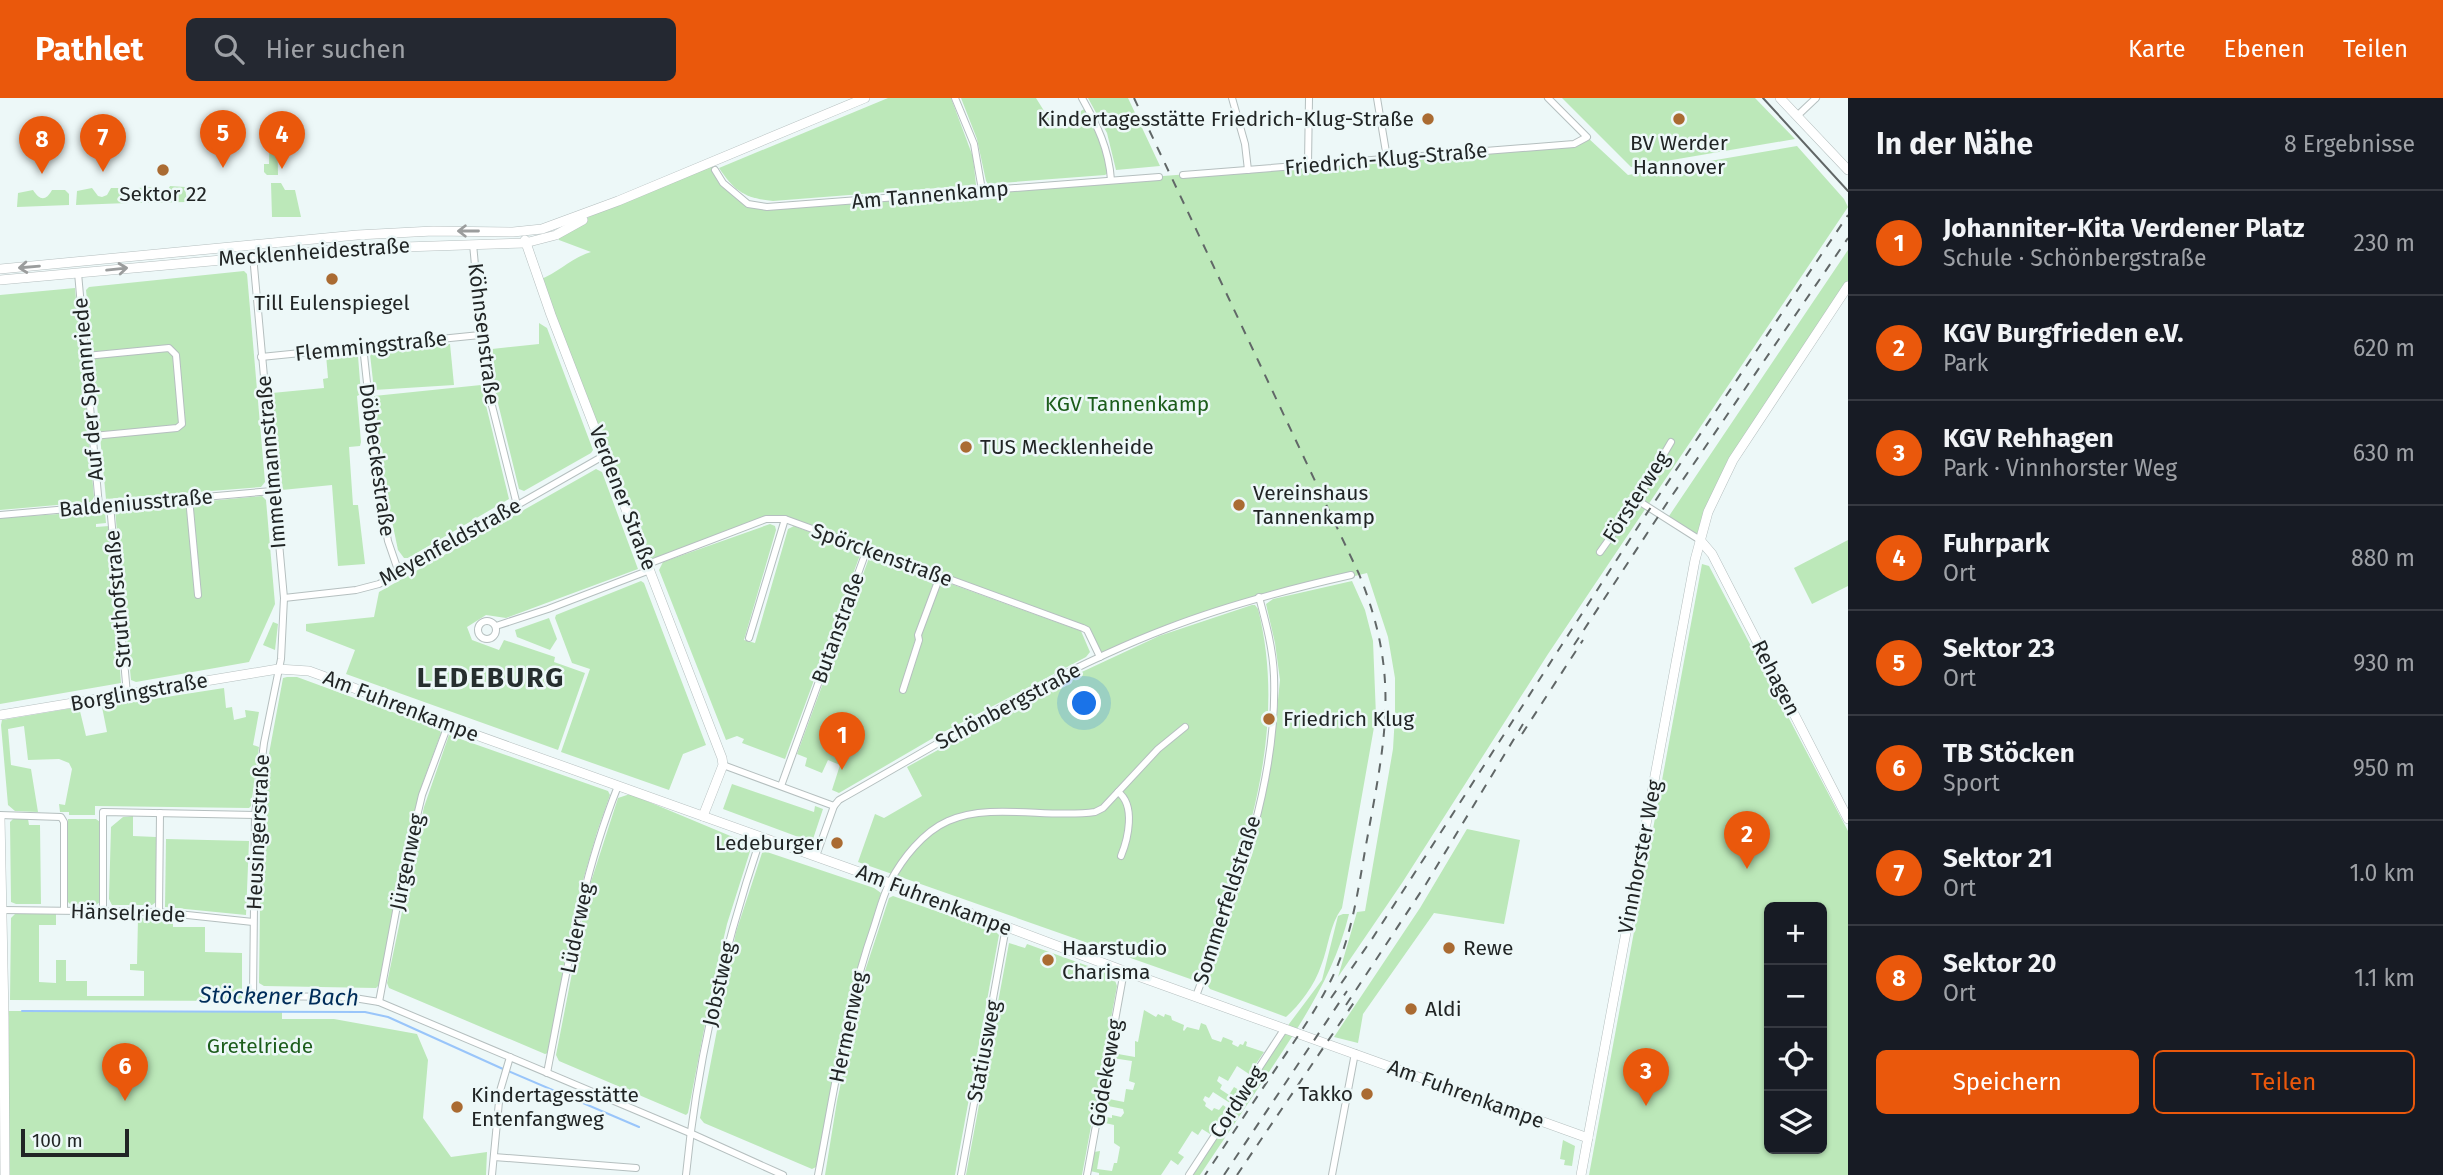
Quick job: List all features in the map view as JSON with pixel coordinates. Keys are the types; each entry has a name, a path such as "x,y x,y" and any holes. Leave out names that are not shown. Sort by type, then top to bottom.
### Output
{"street":[{"name":"Mecklenheidestraße","path":"0,269 357,235 423,231 523,232 565,222 865,98"},
{"path":"955,98 974,144 982,190"},
{"path":"1082,98 1104,141 1111,180"},
{"path":"1232,98 1241,124 1248,170"},
{"path":"1308,98 1308,164"},
{"path":"1377,98 1387,158"},
{"name":"Friedrich-Klug-Straße","path":"1183,175 1574,144 1587,137 1548,98"},
{"path":"1780,98 1848,170"},
{"path":"1797,116 1816,98"},
{"name":"Am Tannenkamp","path":"715,170 723,183 748,204 767,207 1159,177"},
{"name":"Mecklenheidestraße","path":"0,280 343,248 525,243 556,235 618,201"},
{"name":"Verdener Straße","path":"523,232 723,765"},
{"path":"343,248 357,235"},
{"name":"Köhnsenstraße","path":"473,244 486,382 517,505"},
{"path":"243,246 253,255"},
{"name":"Immelmannstraße","path":"253,255 272,491 284,597 281,659 278,669"},
{"name":"Auf der Spannriede","path":"78,273 99,506"},
{"name":"Vinnhorster Weg","path":"1581,1175 1700,540 1715,495 1733,460 1848,286"},
{"name":"Flemmingstraße","path":"261,358 480,335"},
{"name":"Döbbeckestraße","path":"363,346 378,484 388,541 399,573"},
{"path":"86,356 169,348 176,355 182,424 177,428 93,436"},
{"name":"Försterweg","path":"1600,552 1637,500 1671,442"},
{"name":"Meyenfeldstraße","path":"284,597 368,588 399,573 605,454"},
{"name":"Baldeniusstraße","path":"0,515 272,491"},
{"path":"189,498 198,595"},
{"path":"1637,500 1700,540"},
{"name":"Struthofstraße","path":"110,505 127,694"},
{"name":"Spörckenstraße","path":"496,626 548,609 766,519 785,519 1083,628 1100,657"},
{"path":"749,638 785,519"},
{"name":"Rehagen","path":"1700,540 1712,554 1848,819"},
{"name":"Butanstraße","path":"780,786 867,549"},
{"name":"Schönbergstraße","path":"834,806 839,800 964,728 1100,657 1167,628 1259,597 1351,575"},
{"path":"903,690 919,640 918,635 940,576"},
{"name":"Sommerfeldstraße","path":"1196,996 1238,882 1265,773 1274,676 1269,637 1259,597"},
{"name":"Borglingstraße","path":"0,715 278,669"},
{"name":"Am Fuhrenkampe","path":"278,669 309,671 448,725 816,856 1124,971 1588,1138"},
{"name":"Heusingerstraße","path":"278,669 264,743 255,815 253,996 348,998 379,1002"},
{"name":"Jürgenweg","path":"379,1002 402,879 422,795 448,725"},
{"name":"Hermenweg","path":"818,1175 865,952 890,883 921,841 946,822 975,814 1095,812 1103,808 1158,748 1185,727"},
{"path":"703,816 723,765 834,806 816,856"},
{"name":"Lüderweg","path":"547,1073 593,854 618,786"},
{"path":"1118,792 1124,796 1128,809 1125,845 1121,856"},
{"path":"103,911 103,812 255,815"},
{"path":"159,912 160,813"},
{"path":"5,1175 0,816 61,817 64,822 64,911"},
{"name":"Jobstweg","path":"686,1175 690,1133 710,1020 738,905 761,837"},
{"name":"Hänselriede","path":"3,910 159,912 253,922"},
{"name":"Statiusweg","path":"961,1175 1006,927"},
{"name":"Gödekeweg","path":"1087,1175 1124,971"},
{"path":"379,1002 783,1175"},
{"name":"Cordweg","path":"1189,1175 1285,1028"},
{"path":"1332,1175 1355,1054"},
{"path":"492,1175 499,1091 509,1059"},
{"path":"494,1157 636,1168"}],"green space":[{"path":"888,98 951,98 973,157 976,185 773,201 748,196 730,183 719,168"},
{"path":"961,98 1036,98 1054,127 1086,108 1104,147 1108,173 988,184 977,139"},
{"path":"1088,98 1128,98 1160,166 1116,170 1107,133"},
{"name":"BV Werder Hannover","path":"1562,98 1755,98 1795,139 1631,167"},
{"path":"270,120 277,120 278,175 267,175 264,172 264,164 269,164"},
{"name":"KGV Tannenkamp","path":"1587,137 1628,175 1797,146 1848,207 1548,654 1402,883 1338,977 1357,912 1365,911 1393,749 1395,678 1388,637 1367,573 1213,611 1100,657 1087,631 774,517 648,564 539,280 591,252 559,240 556,235 618,201 711,162 718,177 748,204 767,207 1574,144"},
{"path":"271,183 281,183 285,190 295,190 301,217 272,217"},
{"path":"170,186 185,187 187,202 135,203 135,192 138,188 151,187 161,194"},
{"path":"92,188 102,197 107,195 111,188 124,188 128,192 128,203 76,205 77,191"},
{"path":"33,190 43,198 52,190 65,190 69,194 69,205 17,207 18,193"},
{"path":"1848,250 1848,286 1733,460 1700,540 1667,519"},
{"path":"244,271 247,274 265,482 261,487 106,499 86,290 89,287"},
{"path":"75,288 94,497 91,502 0,510 0,295"},
{"path":"539,323 547,328 593,450 524,491 519,489 490,362 494,361 492,349 539,344"},
{"path":"450,344 454,385 374,390 370,354 372,351"},
{"path":"354,352 358,356 361,394 357,396 361,442 360,446 349,447 353,505 358,505 365,564 338,566 332,485 282,490 272,393 324,388 323,379 328,378 326,355"},
{"path":"481,385 509,499 404,558 398,550 384,483 374,396"},
{"path":"596,469 602,472 638,569 506,618 486,615 467,627 472,640 499,650 504,640 555,657 554,662 585,673 558,750 346,674 355,650 306,631 306,624 374,617 379,592"},
{"path":"262,496 266,500 275,604 249,662 136,682 131,680 115,510"},
{"path":"103,511 106,523 96,524 96,527 109,526 121,683 0,704 0,518"},
{"path":"770,524 775,526 776,530 744,640 755,643 788,529 794,526 857,550 860,555 785,759 742,743 744,739 737,736 726,740 659,570 663,562"},
{"path":"1848,540 1848,586 1812,604 1794,568"},
{"path":"874,556 1081,631 1090,652 1086,657 940,734 839,793 832,790 840,765 828,760 822,773 805,766 807,758 797,754 869,558"},
{"path":"1702,564 1709,566 1848,831 1848,1175 1589,1175"},
{"path":"641,581 706,745 683,754 669,790 561,752 590,669 572,663 556,615"},
{"path":"1352,581 1365,610 1373,641 1376,716 1342,908 1334,922 1315,980 1302,1000 1286,1017 1210,989 1206,983 1253,852 1273,750 1280,680 1266,604 1273,599"},
{"path":"1252,605 1258,609 1266,656 1268,704 1265,751 1244,846 1230,892 1196,981 858,862 875,814 884,818 922,796 907,767 1071,677 1159,636"},
{"path":"549,618 557,639 550,650 517,637 515,630"},
{"path":"273,622 278,624 275,650 263,645"},
{"path":"297,677 439,729 441,733 423,782 403,857 379,985 376,988 264,986 259,983 261,831 266,770 283,678"},
{"path":"224,688 226,708 232,707 234,720 246,717 245,710 259,712 253,745 259,747 249,808 95,806 95,815 69,815 69,812 60,812 59,804 65,805 72,769 69,763 59,759 28,760 24,726 8,729 11,765 31,769 38,812 15,811 8,805 2,720 79,707 86,736 107,732 102,707"},
{"path":"449,735 608,791 610,795 575,908 548,1053 545,1054 389,988 387,983 424,807"},
{"path":"732,784 814,812 815,806 823,809 812,842 723,809"},
{"path":"630,794 752,845 727,924 686,1115 559,1061 556,1055 588,891 618,798"},
{"path":"133,816 133,836 156,837 156,902 152,905 112,905 109,899 111,827 123,817"},
{"path":"13,819 28,819 29,825 40,825 41,904 11,902 10,822"},
{"path":"68,819 96,819 100,822 100,902 96,905 68,902"},
{"path":"1467,829 1520,840 1504,924 1434,913 1363,1014 1358,1043 1334,1037 1420,908"},
{"path":"166,839 249,841 246,915 165,907"},
{"path":"764,851 874,888 881,893 848,1002 816,1167 812,1169 704,1123 700,1118 736,932"},
{"path":"893,896 999,935 955,1175 825,1175 837,1101 865,971 889,898"},
{"path":"15,914 56,914 56,925 39,925 39,982 56,983 56,960 66,960 66,981 87,981 87,996 144,996 144,971 130,970 130,964 137,964 138,918 173,919 173,927 205,927 205,952 242,953 242,1001 10,1000 11,918"},
{"path":"1349,914 1343,936 1326,977 1305,1016 1200,1175 1189,1175 1286,1028 1322,980 1338,916"},
{"path":"1009,943 1025,948 1027,944 1113,975 1117,986 1082,1175 966,1175"},
{"path":"1144,1010 1156,1017 1158,1014 1171,1016 1172,1020 1184,1025 1184,1031 1187,1027 1199,1030 1201,1023 1206,1025 1212,1039 1221,1042 1223,1037 1233,1041 1232,1044 1238,1047 1245,1041 1246,1046 1264,1052 1249,1074 1237,1066 1228,1081 1219,1076 1217,1081 1222,1085 1220,1089 1229,1095 1234,1087 1239,1090 1230,1103 1213,1092 1209,1098 1205,1096 1205,1106 1212,1111 1214,1108 1219,1110 1223,1105 1227,1108 1210,1134 1202,1129 1198,1135 1192,1131 1178,1153 1184,1157 1178,1165 1171,1160 1161,1175 1099,1175 1090,1171 1094,1152 1100,1151 1097,1169 1112,1171 1114,1163 1117,1163 1120,1147 1114,1143 1114,1125 1105,1123 1106,1117 1121,1117 1124,1113 1123,1109 1108,1106 1106,1114 1101,1113 1104,1098 1124,1102 1126,1089 1133,1090 1135,1083 1129,1081 1132,1061 1112,1058 1113,1048 1119,1049 1118,1054 1135,1057 1135,1041 1138,1042"},
{"name":"Gretelriede","path":"4,1011 282,1011 282,1019 334,1019 417,1034 428,1060 423,1118 451,1157 487,1152 486,1175 5,1175"},
{"path":"1563,1140 1575,1146 1572,1166 1564,1165 1565,1160 1560,1159"}],"waterway":[{"name":"Stöckener Bach","path":"22,1011 365,1012 388,1017 503,1069"},
{"name":"Stöckener Bach","path":"508,1071 639,1127"}],"tram line":[{"path":"1763,98 1848,191"}],"railway":[{"path":"1134,98 1359,574 1372,611 1385,677 1379,773 1345,946 1326,989 1307,1022 1205,1175"},
{"path":"1331,998 1372,939 1643,519 1848,215"},
{"path":"1574,645 1667,503 1848,238"},
{"path":"1522,734 1583,640"},
{"path":"1346,1005 1426,884 1523,724"},
{"path":"1224,1175 1347,991"},
{"path":"1237,1175 1355,1001"}],"place":[{"name":"Kindertagesstätte Friedrich-Klug-Straße","path":"1428,119"},
{"name":"BV Werder Hannover","path":"1679,119"},
{"name":"Sektor 23","path":"223,168"},
{"name":"Fuhrpark","path":"282,169"},
{"name":"Sektor 22","path":"163,170"},
{"name":"Sektor 21","path":"103,172"},
{"name":"Sektor 20","path":"42,174"},
{"name":"Till Eulenspiegel","path":"332,279"},
{"name":"TUS Mecklenheide","path":"966,447"},
{"name":"Vereinshaus Tannenkamp","path":"1239,505"},
{"name":"Friedrich Klug","path":"1269,719"},
{"name":"Johanniter-Kita Verdener Platz","path":"842,770"},
{"name":"Ledeburger","path":"837,843"},
{"name":"KGV Burgfrieden e.V.","path":"1747,869"},
{"name":"Rewe","path":"1449,948"},
{"name":"Haarstudio Charisma","path":"1048,960"},
{"name":"Aldi","path":"1411,1009"},
{"name":"Takko","path":"1367,1094"},
{"name":"TB Stöcken","path":"125,1101"},
{"name":"KGV Rehhagen","path":"1646,1106"},
{"name":"Kindertagesstätte Entenfangweg","path":"457,1107"}],"district":[{"name":"LEDEBURG","path":"491,677"}]}
